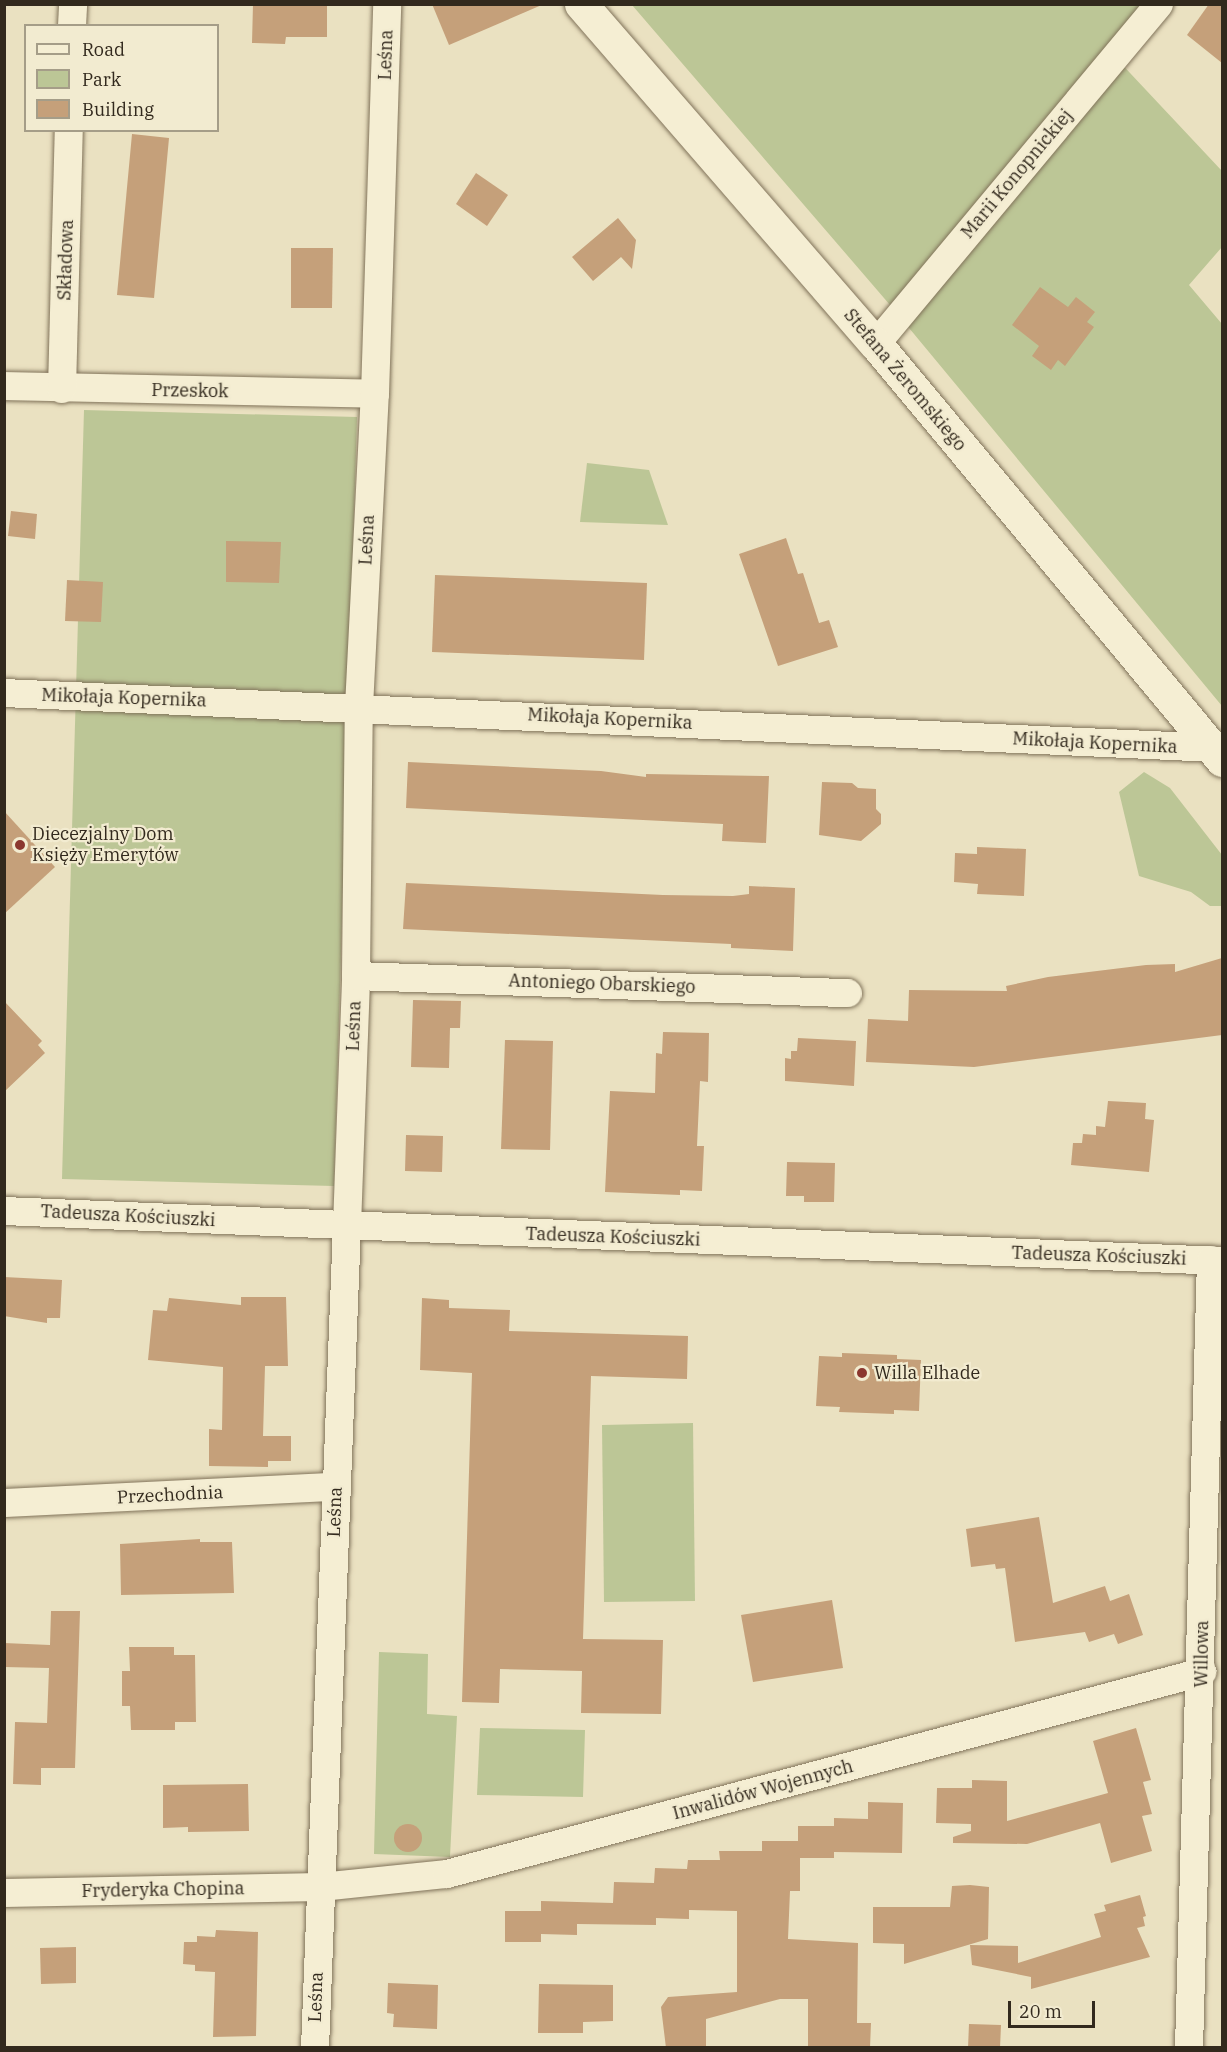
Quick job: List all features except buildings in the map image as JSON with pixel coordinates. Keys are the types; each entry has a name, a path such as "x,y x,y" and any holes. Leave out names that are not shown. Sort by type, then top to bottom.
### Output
{"main road":[{"name":"Stefana Żeromskiego","path":"581,4 876,344 1219,754"}],"street":[{"path":"72,24 73,4"},
{"name":"Leśna","path":"315,2048 356,976 359,707 375,394 387,4"},
{"name":"Marii Konopnickiej","path":"876,344 1159,4"},
{"name":"Składowa","path":"62,389 69,132"},
{"name":"Przeskok","path":"4,386 375,394"},
{"name":"Mikołaja Kopernika","path":"4,693 359,707 1219,754"},
{"name":"Antoniego Obarskiego","path":"356,976 848,993"},
{"name":"Tadeusza Kościuszki","path":"4,1211 1217,1261"},
{"name":"Willowa","path":"1189,2048 1217,1261"},
{"name":"Przechodnia","path":"4,1503 336,1487"},
{"name":"Inwalidów Wojennych","path":"321,1887 447,1874 1202,1672"},
{"name":"Fryderyka Chopina","path":"4,1893 321,1887"}],"green space":[{"path":"632,5 1159,5 1115,57 1222,171 1222,247 1189,285 1222,324 1222,706 890,305"},
{"path":"84,410 357,417 334,1186 62,1179"},
{"path":"587,463 649,470 668,525 580,522"},
{"path":"1144,772 1170,788 1222,855 1222,906 1210,906 1191,892 1139,876 1119,792"},
{"path":"693,1423 695,1601 604,1602 602,1425"},
{"path":"379,1652 428,1654 427,1714 457,1716 450,1857 374,1854"},
{"path":"480,1728 585,1730 583,1797 477,1795"}],"place":[{"name":"Diecezjalny Dom Księży Emerytów","path":"20,845"},
{"name":"Willa Elhade","path":"862,1373"}]}
